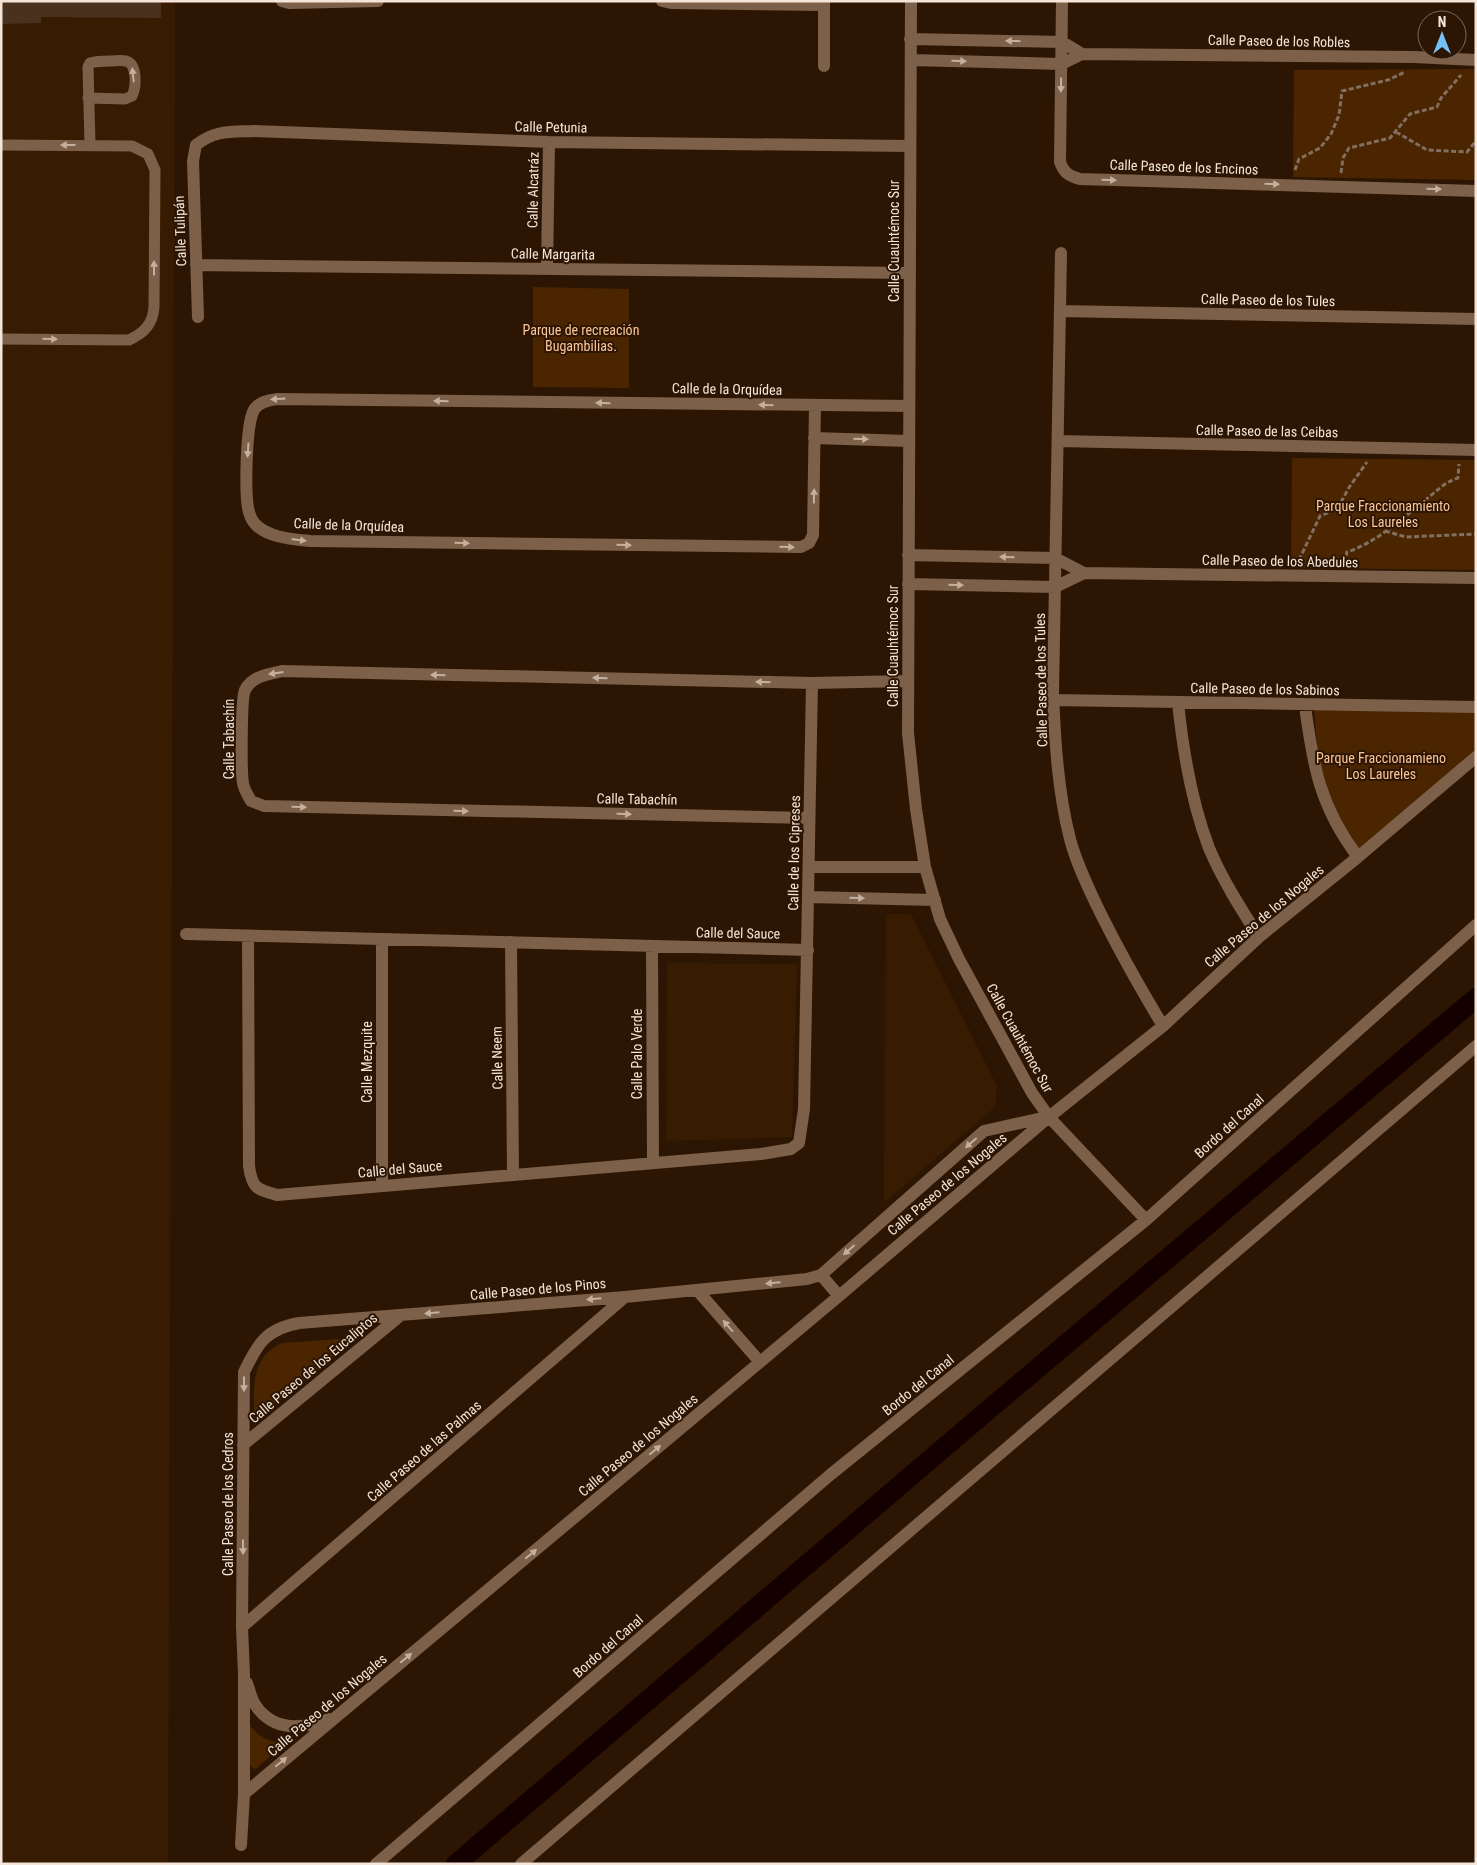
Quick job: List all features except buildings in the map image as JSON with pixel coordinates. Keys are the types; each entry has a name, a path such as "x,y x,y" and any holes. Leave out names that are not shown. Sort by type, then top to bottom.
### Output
{"street":[{"path":"282,1 289,3 378,1"},
{"path":"662,1 671,3 824,3 824,66"},
{"name":"Calle Cuauhtémoc Sur","path":"911,1 907,681 908,733 916,809 925,868 940,919 959,959 1032,1093 1049,1117 1146,1220"},
{"name":"Calle Paseo de los Encinos","path":"1062,1 1060,162 1063,171 1069,176 1080,179 1476,191"},
{"path":"910,39 1062,42 1082,54"},
{"name":"Calle Paseo de los Robles","path":"910,60 1062,64 1082,54 1414,57 1475,60"},
{"name":"Calle Petunia","path":"196,145 208,136 227,132 254,131 549,142 909,146"},
{"name":"Calle Alcatráz","path":"547,269 549,142"},
{"name":"Calle Tulipán","path":"196,145 193,161 193,180 198,316"},
{"name":"Calle Paseo de los Tules","path":"1061,253 1053,700 1060,787 1070,842 1087,886 1110,934 1163,1026"},
{"name":"Calle Margarita","path":"196,265 909,273"},
{"name":"Calle Paseo de los Tules","path":"1060,311 1476,319"},
{"name":"Calle de la Orquídea","path":"815,405 813,535 809,544 801,547 310,541 268,534 254,524 248,510 246,486 250,423 253,411 260,404 278,398 908,406"},
{"path":"814,438 908,441"},
{"name":"Calle Paseo de las Ceibas","path":"1058,441 1476,450"},
{"name":"Calle Paseo de los Abedules","path":"908,555 1055,558 1084,573 1476,578"},
{"name":"Calle Paseo de los Abedules","path":"908,584 1055,587 1084,573"},
{"name":"Calle Tabachín","path":"809,818 264,806 251,801 243,786 244,691 253,680 266,674 282,671 812,683 907,681"},
{"name":"Calle de los Cipreses","path":"799,1143 804,1109 812,683"},
{"name":"Calle Paseo de los Sabinos","path":"1053,700 1305,706 1476,707"},
{"path":"1178,702 1188,776 1200,823 1221,874 1260,937"},
{"path":"1305,706 1316,775 1341,833 1358,857"},
{"name":"Calle Paseo de los Nogales","path":"244,1794 839,1296 1049,1117 1163,1026 1260,937 1476,758"},
{"path":"809,867 925,868"},
{"path":"808,897 935,900"},
{"name":"Bordo del Canal","path":"376,1864 830,1475 1146,1220 1476,926"},
{"name":"Calle del Sauce","path":"186,934 808,950"},
{"name":"Calle del Sauce","path":"248,936 251,1180 256,1188 276,1194 382,1186 770,1153 791,1149 799,1143"},
{"name":"Calle Mezquite","path":"382,939 382,1186"},
{"name":"Calle Neem","path":"511,942 513,1174"},
{"name":"Calle Palo Verde","path":"652,946 653,1162"},
{"path":"521,1864 1476,1046"},
{"name":"Calle Paseo de los Nogales","path":"821,1275 984,1131 1049,1117"},
{"path":"821,1275 839,1296"},
{"name":"Calle Paseo de los Pinos","path":"262,1340 273,1330 292,1324 625,1297 783,1282 821,1275"},
{"path":"697,1290 760,1362"},
{"name":"Calle Paseo de las Palmas","path":"242,1627 625,1297"},
{"name":"Calle Paseo de los Eucaliptos","path":"243,1445 401,1315"},
{"name":"Calle Paseo de los Cedros","path":"242,1845 244,1794 242,1627 244,1372 262,1340"},
{"name":"Calle Paseo de los Cedros","path":"244,1674 255,1704 261,1713 272,1720 291,1727 305,1727 336,1717"}],"lane":[{"path":"88,98 125,99 132,96 134,91 134,70 132,65 126,61 96,61 90,63 88,67 88,98 90,145"},
{"path":"1,145 132,146 148,154 155,170 153,316 148,326 140,335 129,340 1,339"}],"path":[{"path":"1290,185 1299,159 1320,148 1331,134 1339,115 1342,91 1388,80 1404,73 1414,57"},
{"path":"1339,186 1343,158 1349,148 1390,138 1410,114 1437,107 1450,86 1475,60"},
{"path":"1396,132 1427,150 1467,152 1476,141"},
{"path":"1290,576 1320,516 1336,509 1377,448"},
{"path":"1338,577 1347,552 1358,549 1385,531 1447,482 1458,478 1459,450"},
{"path":"1385,531 1406,537 1476,534"}],"shaded area":[{"path":"1,1 175,1 168,1864 1,1864"},
{"path":"886,914 911,914 997,1086 995,1107 884,1203"},
{"path":"667,963 797,964 792,1137 666,1141"}],"green space":[{"path":"1476,69 1476,180 1293,177 1294,70"},
{"name":"Parque de recreación Bugambilias.","path":"533,287 629,289 629,388 533,387"},
{"name":"Parque Fraccionamiento Los Laureles","path":"1292,458 1476,460 1476,570 1291,568"},
{"name":"Parque Fraccionamieno Los Laureles","path":"1314,704 1476,709 1476,764 1363,860 1341,824 1326,786 1318,747"},
{"path":"357,1338 254,1422 254,1388 256,1377 264,1357 271,1349 282,1343"},
{"path":"248,1723 264,1738 286,1742 254,1769 249,1764"}],"waterway":[{"path":"456,1864 987,1411 1476,998"}]}
